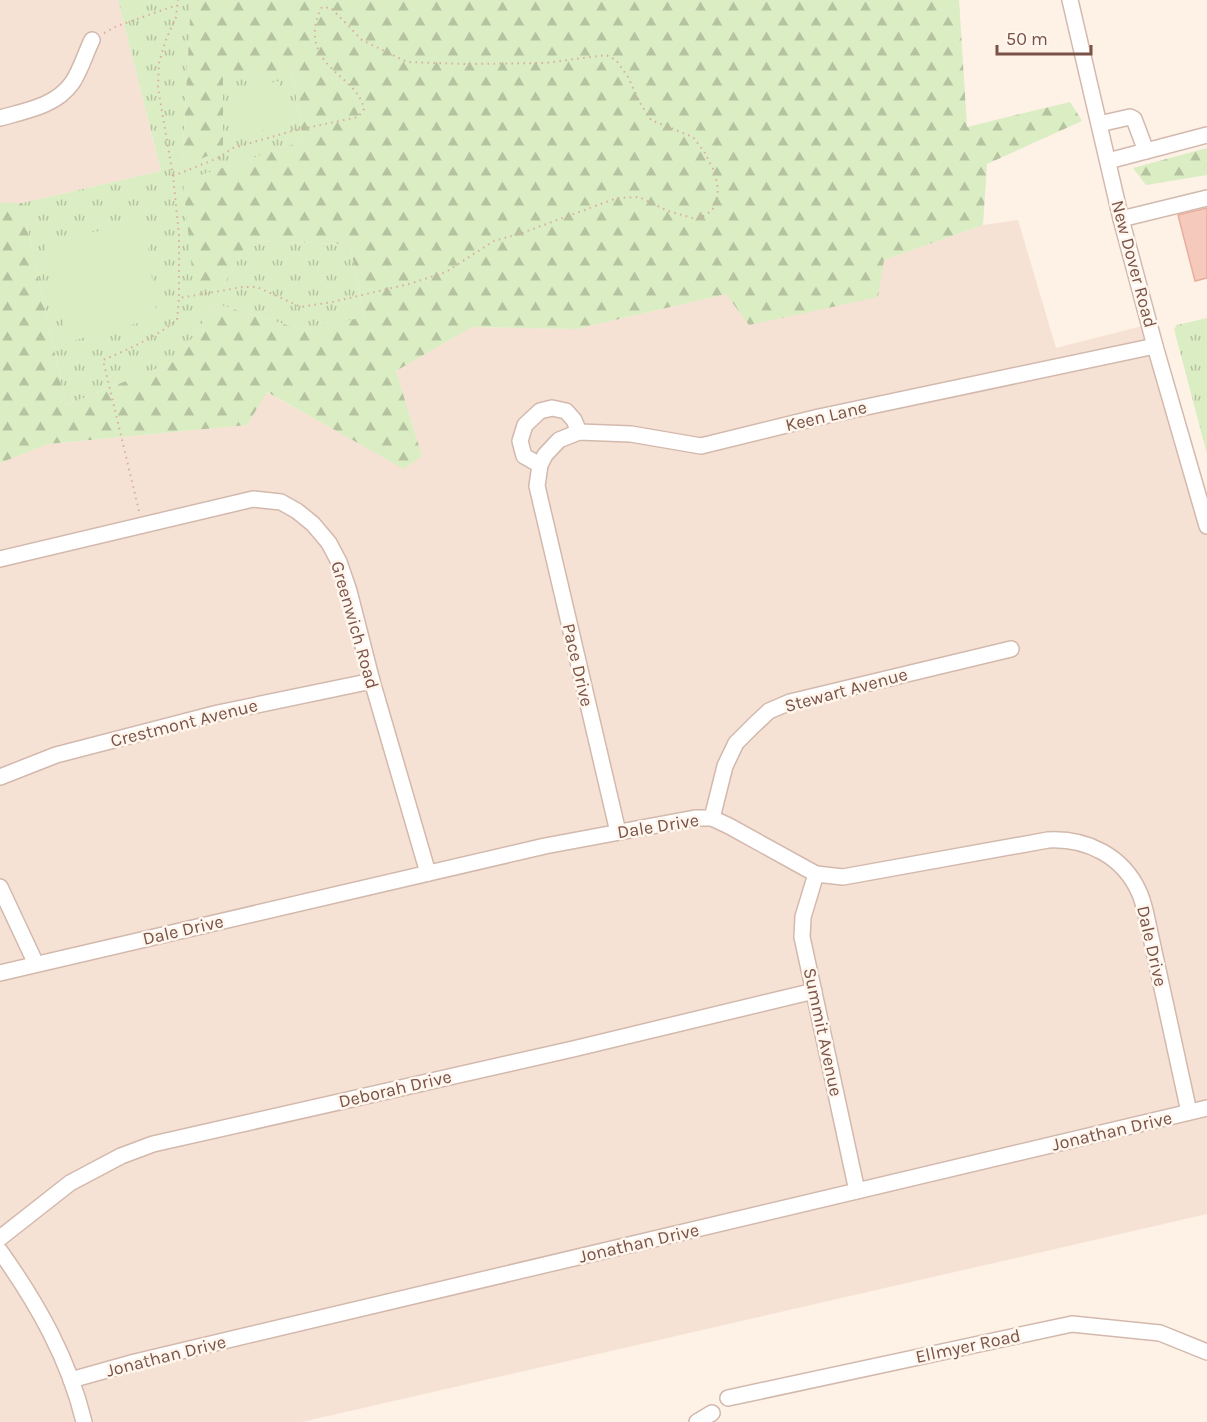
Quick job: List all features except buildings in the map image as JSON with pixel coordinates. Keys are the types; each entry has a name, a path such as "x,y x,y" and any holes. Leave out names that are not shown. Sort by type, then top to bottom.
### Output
{"street":[{"name":"New Dover Road","path":"1070,0 1121,219 1207,526"},
{"path":"0,118 41,106 63,92 72,83 92,40"},
{"path":"1099,124 1130,117 1134,119 1146,151"},
{"path":"1108,161 1207,135"},
{"path":"1121,219 1207,198"},
{"name":"Keen Lane","path":"579,432 631,434 701,446 819,417 1155,346"},
{"path":"552,408 566,411 574,420 579,432 559,440 544,455 540,465 524,456 520,441 525,425 540,411 552,408"},
{"name":"Pace Drive","path":"540,465 537,486 539,497 618,832"},
{"name":"Greenwich Road","path":"0,559 253,499 281,502 297,510 329,543 339,562 428,873"},
{"name":"Stewart Avenue","path":"712,818 725,766 736,743 770,711 790,702 1011,649"},
{"name":"Crestmont Avenue","path":"0,777 56,755 196,718 372,681"},
{"name":"Dale Drive","path":"0,973 544,846 695,818 712,818 816,874 843,877 1048,840 1076,842 1102,851 1124,869 1140,892 1189,1112"},
{"name":"Summit Avenue","path":"816,874 803,917 802,937 857,1191"},
{"path":"0,887 36,964"},
{"name":"Deborah Drive","path":"0,1238 70,1184 121,1156 153,1143 573,1049 814,991"},
{"name":"Jonathan Drive","path":"72,1380 135,1362 1207,1108"},
{"path":"0,1251 42,1317 57,1346 72,1380 84,1422"},
{"name":"Ellmyer Road","path":"728,1398 1072,1324 1160,1333 1207,1352"},
{"path":"697,1422 712,1413"}],"path":[{"path":"142,525 103,360 143,342 177,320 179,235 173,176 158,88 159,63 176,17 178,0"},
{"path":"92,40 117,26 177,5"},
{"path":"173,176 218,158 233,148 292,131 358,117 364,109 363,101 324,60 314,39 315,18 322,7 331,8 362,40 408,62 545,63 606,55 616,60 628,77 651,120 693,137 715,172 718,190 715,207 706,215 696,219 668,211 639,197 617,198 494,241 446,272 409,284 332,302 301,306 257,287 243,287 179,298"}],"shaded area":[{"path":"0,0 118,0 161,171 22,203 0,203"},
{"path":"1018,220 1056,348 1150,324 1207,526 1207,1214 302,1422 0,1422 0,463 48,444 247,425 266,392 404,468 422,456 396,371 472,327 577,329 884,260 983,225"}],"green space":[{"path":"118,0 191,0 182,166 223,149 222,78 292,70 303,141 184,181 223,286 248,241 350,244 364,318 304,330 216,304 176,361 66,405 22,203 161,171"},
{"path":"191,0 959,0 967,127 1070,102 1082,121 987,164 983,225 884,260 878,297 749,325 726,294 577,329 472,327 396,371 422,456 404,469 267,392 247,425 48,444 0,463 0,203 22,203 66,405 176,361 216,304 304,330 364,317 350,244 248,241 223,286 194,290 183,181 303,141 292,70 223,78 223,150 182,166"},
{"path":"279,81 288,125 241,135 232,91"},
{"path":"1207,148 1207,175 1146,185 1133,168"},
{"path":"145,223 157,318 68,342 44,241"},
{"path":"1207,318 1207,454 1174,329 1177,325"}]}
